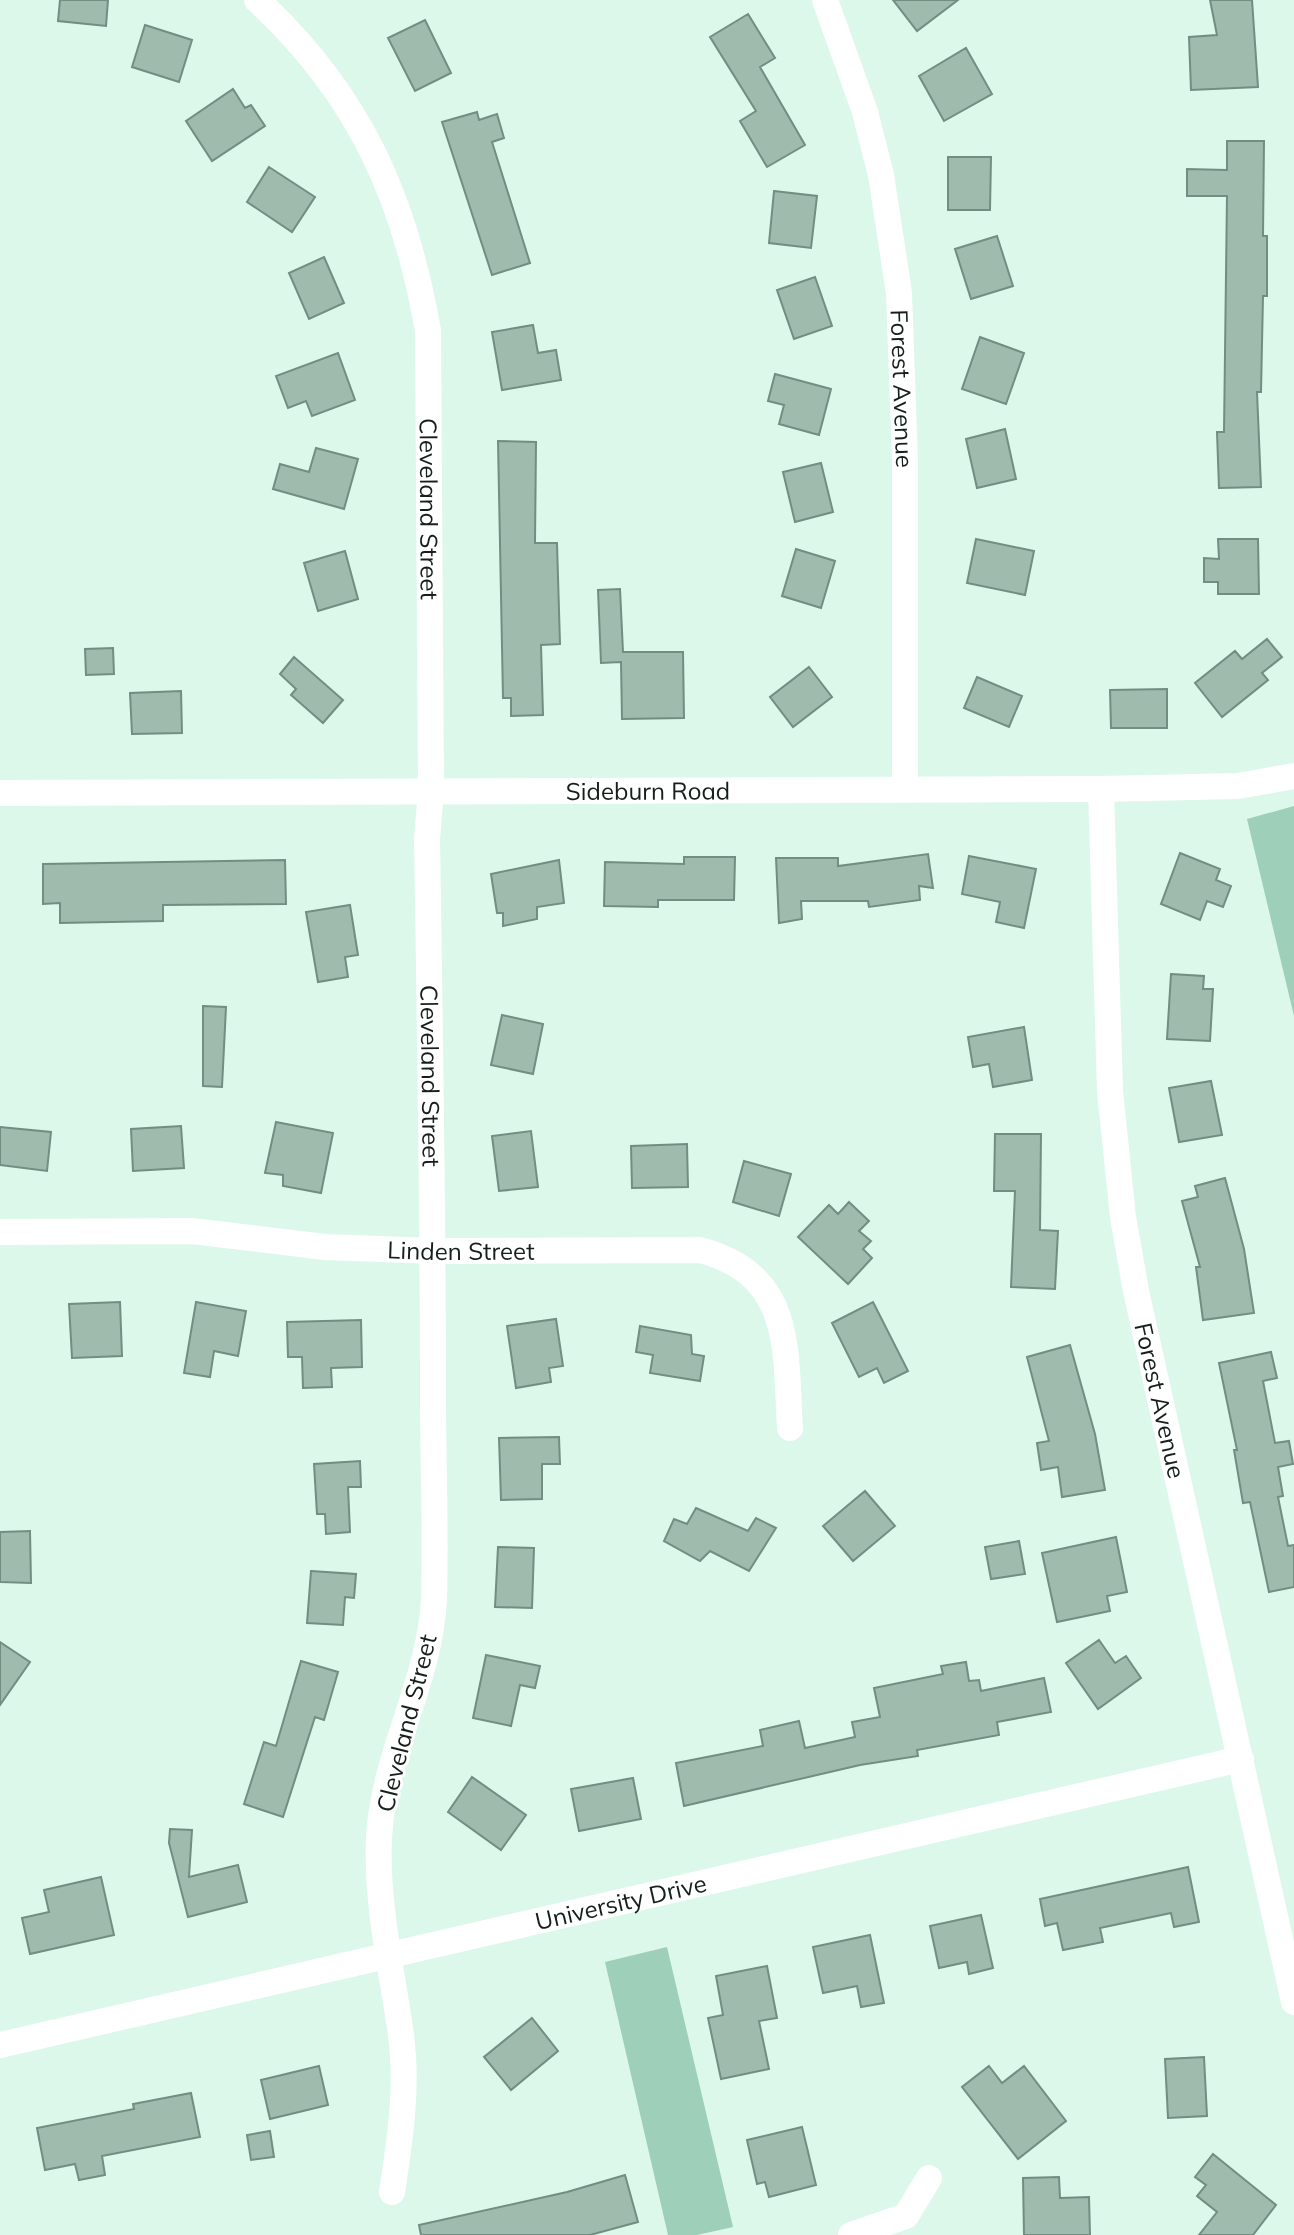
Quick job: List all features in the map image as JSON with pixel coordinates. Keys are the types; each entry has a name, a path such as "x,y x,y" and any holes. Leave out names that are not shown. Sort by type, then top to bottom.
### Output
{"street":[{"name":"Cleveland Street","path":"257,0 288,28 329,76 361,125 403,221 418,276 428,331 431,791 427,839 433,1251 433,1601 424,1667 392,1762 379,1842 382,1909 401,2035 404,2081 401,2137 392,2192"},
{"name":"Forest Avenue","path":"825,0 857,88 878,162 899,293 905,475 905,788"},
{"name":"Sideburn Road","path":"0,793 1101,789 1238,786 1294,776"},
{"name":"Forest Avenue","path":"1101,789 1110,1091 1123,1217 1136,1291 1294,2002"},
{"name":"Linden Street","path":"0,1232 192,1231 325,1247 433,1251 699,1250 724,1257 747,1270 765,1289 778,1311 785,1341 790,1428"},
{"name":"University Drive","path":"0,2045 1241,1759"},
{"path":"851,2235 906,2216 929,2178"}],"green space":[{"path":"1294,806 1294,1016 1247,819"},
{"path":"667,1947 733,2227 697,2235 668,2235 605,1962"}],"building":[{"path":"60,0 108,0 106,26 58,21"},
{"path":"893,0 958,0 917,31"},
{"path":"1210,0 1252,0 1258,87 1191,90 1189,37 1217,35"},
{"path":"748,14 775,58 760,67 805,145 767,167 740,121 756,111 710,37"},
{"path":"425,20 451,73 415,91 388,38"},
{"path":"145,25 192,40 179,82 132,67"},
{"path":"966,48 992,94 944,121 919,76"},
{"path":"233,89 245,108 251,105 265,126 212,161 186,121"},
{"path":"477,112 479,120 497,114 504,138 492,142 530,263 492,275 442,122"},
{"path":"1227,141 1264,141 1263,236 1267,236 1267,296 1263,296 1261,392 1257,392 1261,487 1219,488 1217,432 1224,432 1227,196 1187,196 1187,169 1227,170"},
{"path":"948,157 991,157 990,210 948,210"},
{"path":"269,167 315,197 292,232 247,202"},
{"path":"774,191 817,196 811,248 769,243"},
{"path":"997,236 1013,286 971,299 955,249"},
{"path":"324,257 344,303 309,319 289,273"},
{"path":"815,277 832,326 794,339 777,290"},
{"path":"533,325 538,353 556,350 561,380 502,390 492,332"},
{"path":"980,337 1024,353 1006,404 962,389"},
{"path":"338,353 355,400 312,416 306,401 288,408 276,376"},
{"path":"775,374 831,389 819,435 779,424 784,405 768,401"},
{"path":"1005,429 1016,479 977,488 966,439"},
{"path":"498,441 536,442 535,543 557,543 560,644 541,645 543,715 511,716 511,698 503,698"},
{"path":"316,448 358,459 344,509 273,489 280,464 309,472"},
{"path":"821,463 833,512 795,522 783,472"},
{"path":"976,539 1034,551 1025,595 967,583"},
{"path":"1218,539 1258,539 1259,594 1218,594 1218,582 1204,582 1204,558 1219,559"},
{"path":"796,549 835,561 821,608 782,596"},
{"path":"345,551 358,599 318,611 304,563"},
{"path":"620,589 623,652 683,652 684,718 622,719 621,662 601,663 598,590"},
{"path":"1267,639 1282,657 1262,673 1268,680 1222,717 1195,683 1235,651 1242,659"},
{"path":"113,648 114,674 86,675 85,649"},
{"path":"294,657 343,700 323,723 291,695 296,689 280,674"},
{"path":"809,667 832,697 793,727 770,697"},
{"path":"977,677 1022,696 1009,727 964,708"},
{"path":"1167,689 1167,728 1111,728 1110,690"},
{"path":"181,691 182,733 132,734 130,693"},
{"path":"1180,853 1220,869 1216,880 1231,886 1223,907 1207,901 1200,920 1161,904"},
{"path":"928,854 933,888 919,886 920,900 869,907 868,901 801,901 802,919 779,923 776,858 838,858 838,866"},
{"path":"969,856 1036,869 1024,928 996,922 1000,902 962,894"},
{"path":"684,857 735,857 734,900 658,900 658,907 604,906 605,862 684,864"},
{"path":"285,860 286,904 163,905 163,921 60,923 60,903 43,904 43,864"},
{"path":"559,860 564,903 537,907 537,919 503,926 503,913 497,913 491,874"},
{"path":"350,905 358,955 345,957 348,977 318,982 306,912"},
{"path":"1171,974 1204,976 1203,989 1213,989 1210,1041 1167,1039"},
{"path":"203,1006 226,1007 222,1087 203,1086"},
{"path":"502,1015 543,1024 533,1074 491,1065"},
{"path":"1024,1027 1032,1080 993,1087 989,1064 973,1067 968,1037"},
{"path":"1211,1081 1222,1135 1179,1142 1169,1088"},
{"path":"276,1122 333,1133 321,1193 283,1186 283,1175 265,1173"},
{"path":"181,1126 184,1168 133,1171 131,1129"},
{"path":"0,1127 51,1132 47,1171 0,1165"},
{"path":"531,1131 538,1187 499,1191 492,1136"},
{"path":"995,1134 1041,1134 1040,1230 1058,1231 1055,1289 1011,1287 1015,1191 994,1191"},
{"path":"687,1144 688,1187 632,1188 631,1146"},
{"path":"744,1161 791,1174 779,1216 733,1202"},
{"path":"1225,1178 1244,1249 1254,1313 1203,1320 1196,1267 1200,1267 1182,1201 1198,1197 1195,1186"},
{"path":"849,1202 869,1221 859,1231 871,1241 863,1249 872,1258 848,1284 798,1237 829,1205 838,1214"},
{"path":"120,1302 122,1356 72,1358 69,1304"},
{"path":"196,1302 246,1311 238,1356 214,1351 210,1377 184,1373"},
{"path":"873,1302 908,1371 884,1383 877,1368 859,1377 832,1323"},
{"path":"556,1319 563,1366 549,1368 551,1382 516,1388 507,1326"},
{"path":"361,1320 362,1367 331,1368 332,1387 303,1388 302,1357 288,1357 287,1322"},
{"path":"640,1326 691,1335 692,1354 704,1356 700,1381 650,1373 653,1355 636,1352"},
{"path":"1070,1345 1095,1434 1105,1490 1062,1497 1058,1467 1041,1470 1037,1443 1049,1441 1027,1357"},
{"path":"1271,1352 1277,1378 1263,1381 1275,1443 1289,1441 1293,1464 1278,1467 1283,1496 1278,1497 1288,1546 1294,1545 1294,1587 1269,1592 1250,1502 1243,1503 1234,1450 1237,1450 1219,1363"},
{"path":"559,1437 560,1464 542,1464 542,1499 501,1500 499,1438"},
{"path":"360,1461 361,1487 348,1487 350,1532 326,1534 325,1514 317,1514 314,1464"},
{"path":"865,1491 895,1526 853,1561 823,1526"},
{"path":"696,1508 748,1531 756,1518 776,1528 749,1571 710,1551 700,1561 664,1541 674,1519 687,1524"},
{"path":"30,1531 31,1583 0,1582 0,1532"},
{"path":"1116,1537 1127,1592 1107,1596 1110,1611 1057,1622 1042,1553"},
{"path":"1019,1541 1025,1574 991,1579 985,1547"},
{"path":"498,1547 534,1548 532,1608 495,1607"},
{"path":"311,1571 356,1574 354,1598 345,1597 343,1625 307,1623"},
{"path":"1099,1640 1115,1663 1126,1656 1141,1678 1098,1709 1066,1663"},
{"path":"0,1642 30,1662 0,1705"},
{"path":"486,1655 540,1666 535,1688 520,1685 511,1726 473,1718"},
{"path":"301,1661 338,1672 324,1720 315,1717 283,1817 244,1804 264,1742 276,1746"},
{"path":"966,1662 969,1681 979,1680 981,1691 1044,1678 1051,1712 997,1722 999,1735 917,1750 918,1756 860,1765 684,1806 676,1763 763,1746 760,1730 799,1721 805,1748 855,1737 852,1722 880,1717 874,1688 943,1674 941,1666"},
{"path":"472,1777 526,1815 501,1850 448,1812"},
{"path":"633,1778 641,1819 579,1831 571,1789"},
{"path":"170,1829 192,1830 189,1877 238,1865 247,1902 188,1917 169,1843"},
{"path":"1188,1867 1199,1922 1174,1927 1171,1913 1100,1928 1103,1942 1063,1950 1057,1923 1045,1926 1040,1899"},
{"path":"101,1877 114,1935 30,1954 22,1918 49,1912 44,1890"},
{"path":"981,1915 993,1968 969,1974 967,1962 939,1968 930,1926"},
{"path":"870,1935 884,2003 861,2007 857,1986 823,1993 813,1947"},
{"path":"767,1966 777,2018 759,2021 769,2069 721,2079 708,2018 723,2015 716,1976"},
{"path":"532,2018 558,2051 511,2090 484,2057"},
{"path":"1204,2057 1207,2116 1168,2118 1165,2059"},
{"path":"319,2066 328,2105 270,2119 261,2080"},
{"path":"989,2066 1002,2083 1024,2066 1066,2121 1018,2159 962,2087"},
{"path":"191,2093 200,2137 102,2156 105,2175 79,2180 75,2164 45,2170 37,2128 134,2109 133,2104"},
{"path":"802,2127 816,2185 769,2197 765,2182 757,2184 747,2140"},
{"path":"270,2131 274,2157 251,2160 247,2135"},
{"path":"1213,2154 1276,2205 1253,2235 1199,2235 1217,2212 1197,2196 1206,2185 1195,2177"},
{"path":"625,2175 638,2222 590,2235 421,2235 419,2225 567,2192"},
{"path":"1059,2177 1060,2198 1089,2197 1090,2235 1024,2235 1023,2178"}]}
